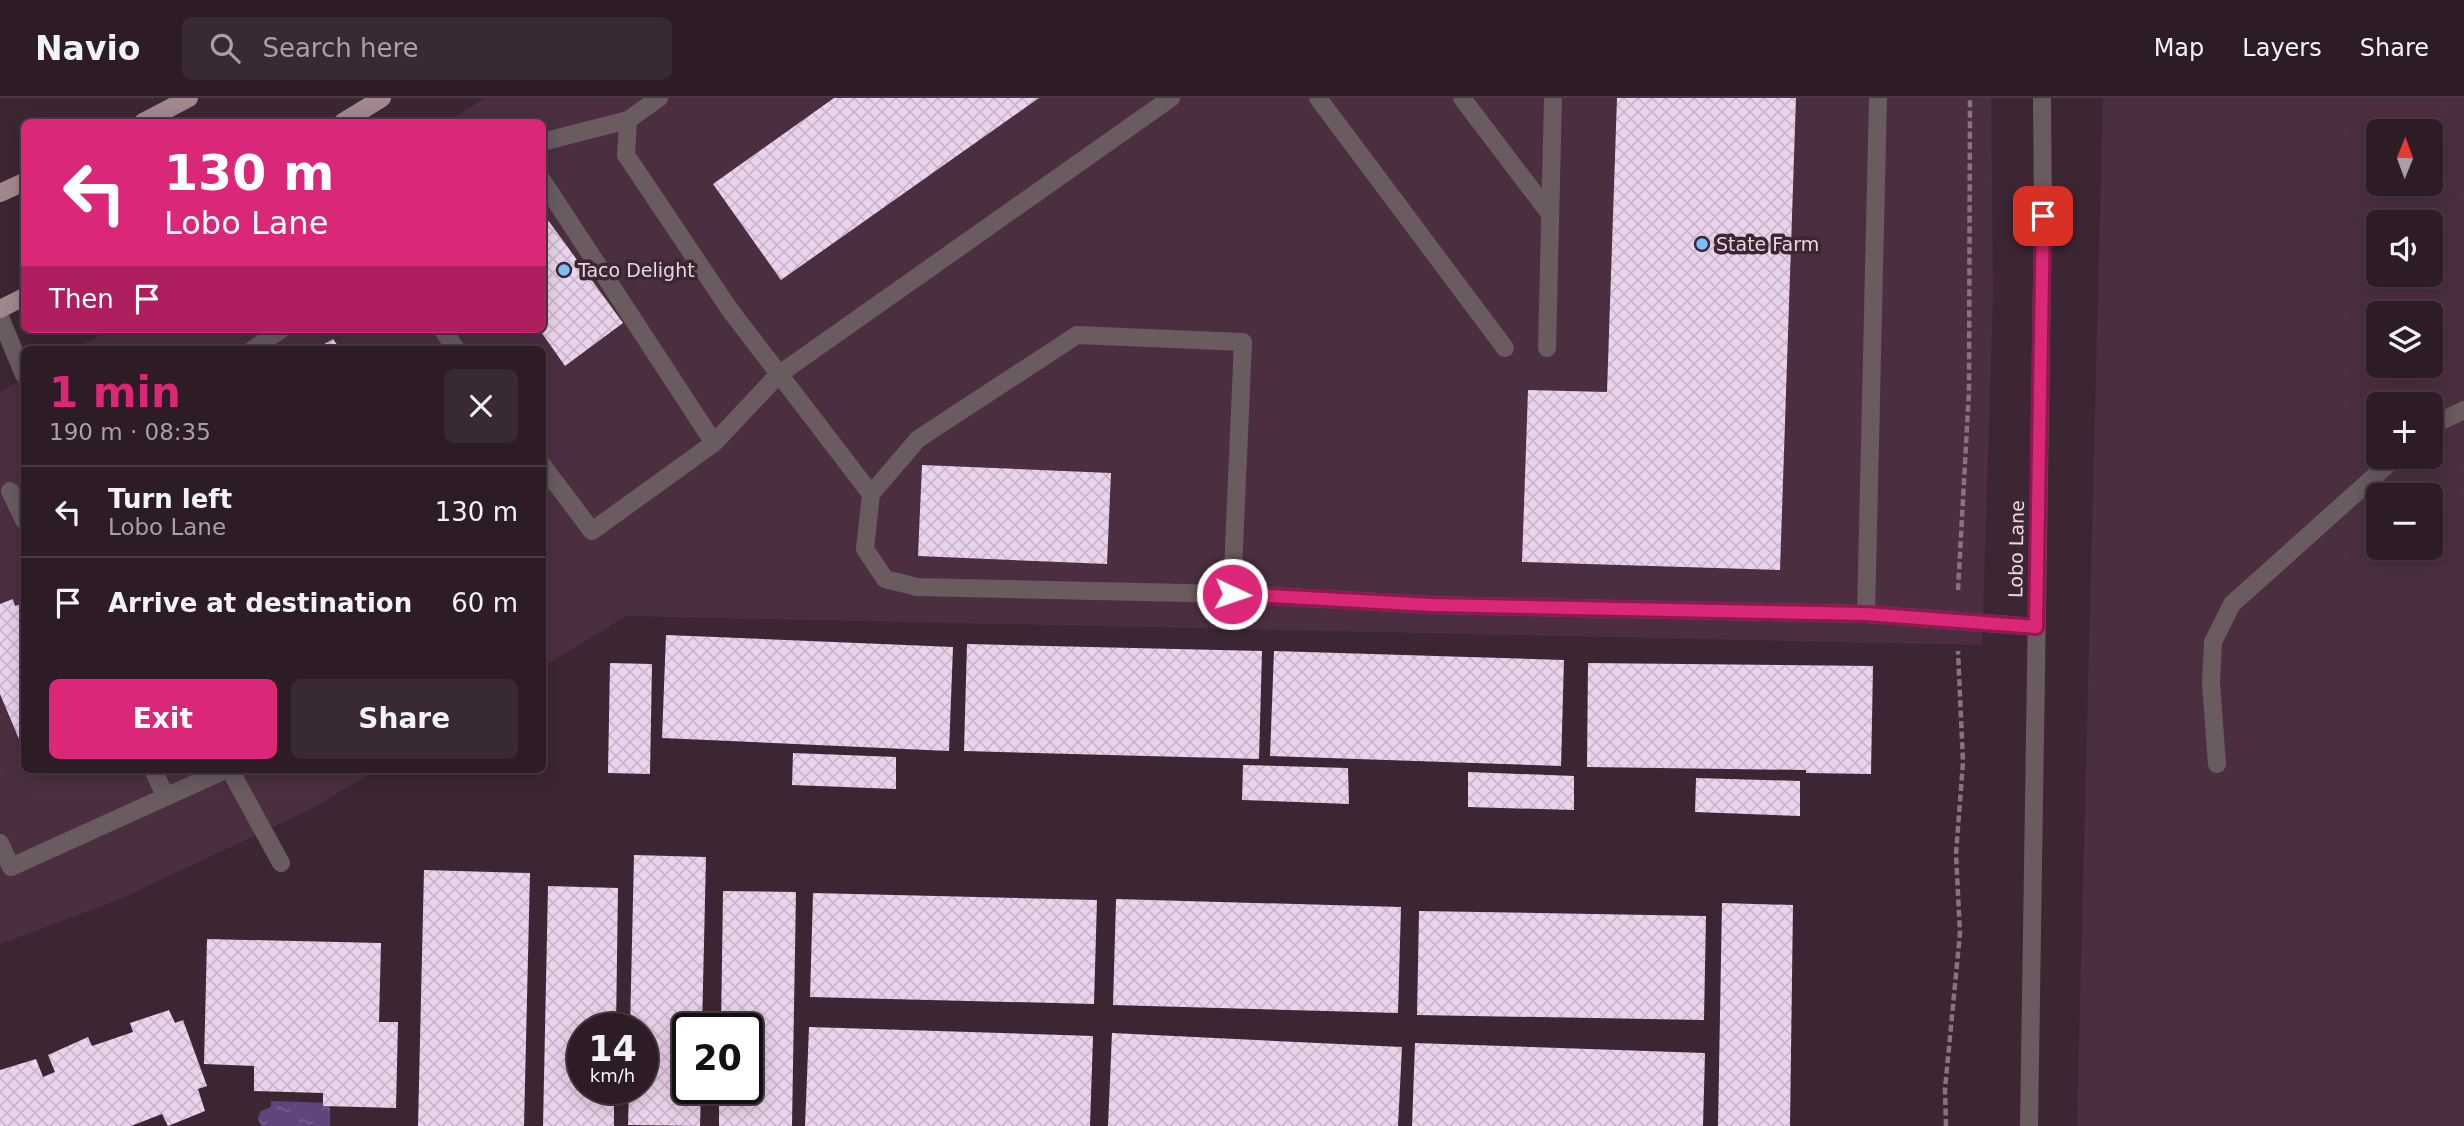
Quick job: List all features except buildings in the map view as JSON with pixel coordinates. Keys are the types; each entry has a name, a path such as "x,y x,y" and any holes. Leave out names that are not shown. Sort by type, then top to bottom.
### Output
{"main road":[{"path":"149,119 188,98"},
{"path":"348,119 382,98"},
{"path":"0,193 21,182"},
{"path":"0,309 21,298"}],"street":[{"path":"546,141 628,120 659,98"},
{"path":"546,470 592,531 714,443 778,375 1171,98"},
{"path":"1318,98 1504,348"},
{"path":"1462,98 1550,214"},
{"path":"1546,348 1553,98"},
{"path":"1866,614 1878,98"},
{"name":"Lobo Lane","path":"2029,1126 2043,216 2042,98"},
{"path":"628,120 626,155 730,310 871,494"},
{"path":"546,186 714,443"},
{"path":"0,317 21,368"},
{"path":"262,346 277,333"},
{"path":"1232,594 1243,342 1077,335 918,439 871,494 865,549 885,579 917,587 1232,594 1432,605 1866,614 2036,627"},
{"path":"2443,420 2464,410"},
{"path":"2217,764 2211,683 2213,642 2232,604 2383,469"},
{"path":"11,490 21,513"},
{"path":"154,773 166,797"},
{"path":"0,843 12,867 221,773"},
{"path":"230,773 281,863"}],"shaded area":[{"path":"485,98 1991,98 1993,294 1982,645 626,616 546,665 546,346 80,346 102,333 546,333 546,119 453,119"},
{"path":"2103,98 2464,98 2464,1126 2077,1126"},
{"path":"21,380 21,773 371,773 313,808 120,899 0,944 0,392"}],"water":[{"path":"271,1101 330,1103 330,1126 261,1126 258,1118 261,1111 271,1107"}],"place":[{"name":"State Farm","path":"1702,244"},
{"name":"Taco Delight","path":"564,270"}],"route":[{"path":"1232,594 1432,605 1866,614 2036,627 2043,216"}]}
